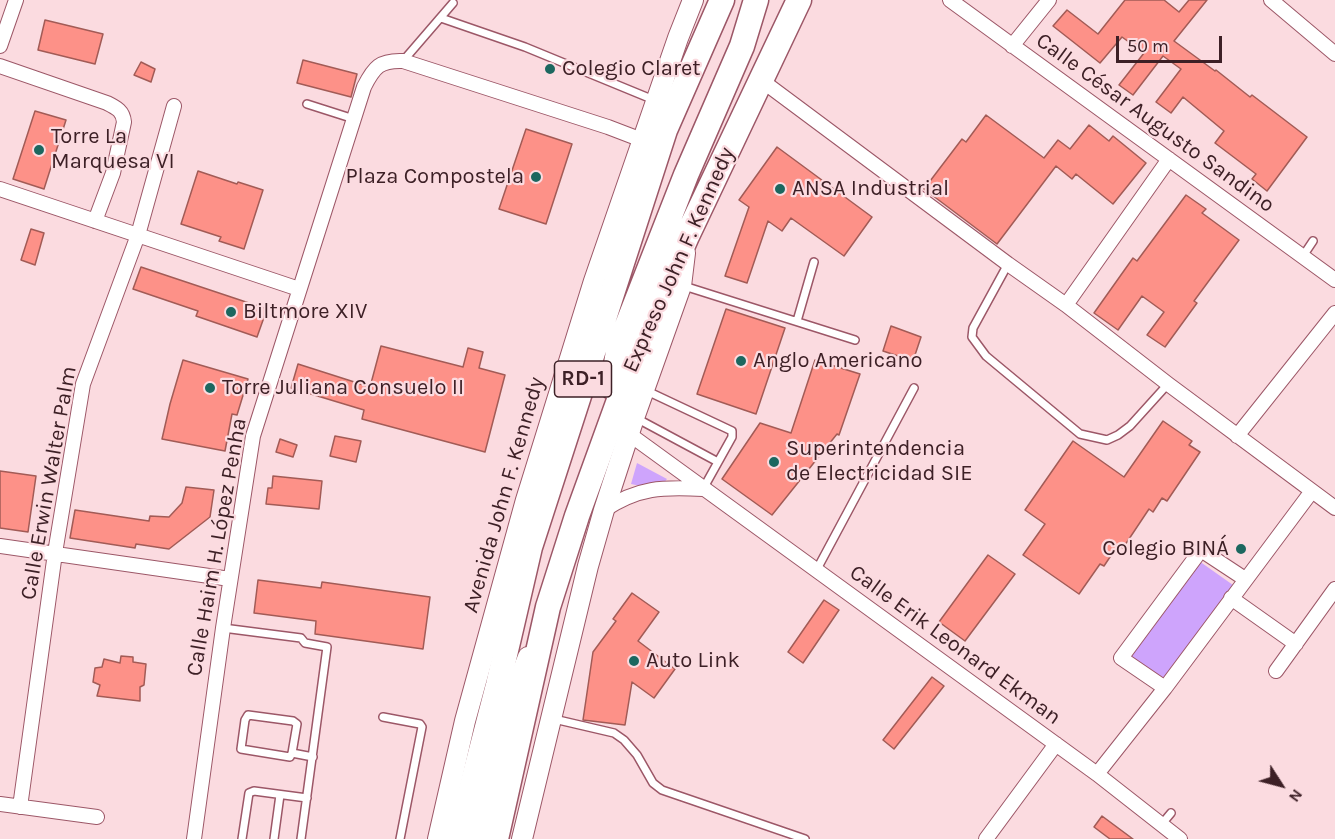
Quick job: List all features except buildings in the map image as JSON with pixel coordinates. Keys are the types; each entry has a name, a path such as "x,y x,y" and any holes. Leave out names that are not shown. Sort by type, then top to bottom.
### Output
{"highway":[{"name":"Expreso John F. Kennedy","path":"458,839 530,547 664,130 722,0"},
{"path":"603,444 618,346 686,175 742,46 756,0"},
{"name":"Expreso John F. Kennedy","path":"496,839 548,607 634,356 687,236 799,0"},
{"path":"626,193 664,130"}],"main road":[{"name":"Avenida John F. Kennedy","path":"438,839 465,721 526,500 594,281 693,0"},
{"name":"RD-1","path":"522,839 588,566 604,510 681,286 687,236"},
{"path":"477,839 502,724 548,607"},
{"path":"530,839 558,696"}],"street":[{"path":"0,46 16,0"},
{"name":"Calle César Augusto Sandino","path":"950,0 1335,280"},
{"path":"1012,46 1049,0"},
{"path":"1271,0 1335,54"},
{"name":"Calle Haim H. López Penha","path":"194,839 230,579 253,436 364,87 379,65 390,60 403,61"},
{"path":"403,61 642,140"},
{"path":"0,66 107,103 123,115 124,122 113,173 95,220"},
{"path":"761,80 1066,305 1335,508"},
{"name":"Calle Erwin Walter Palm","path":"20,807 55,553 83,384 138,235 174,106"},
{"path":"1066,305 1169,159"},
{"path":"0,189 299,289"},
{"path":"1237,436 1335,313"},
{"name":"Calle Erik Leonard Ekman","path":"632,426 703,489 1097,774 1170,834"},
{"path":"604,510 632,494 650,490 703,489"},
{"path":"1097,774 1165,688 1312,491"},
{"path":"0,546 230,579"},
{"path":"1165,688 1121,658 1164,599 1201,550 1245,579"},
{"path":"1276,671 1335,589"},
{"path":"1231,598 1296,644"},
{"path":"986,839 1056,744"},
{"path":"0,804 97,817"}],"lane":[{"path":"403,61 453,3"},
{"path":"441,18 525,47 656,101"},
{"path":"307,104 354,119"},
{"path":"1302,256 1313,241"},
{"path":"796,321 814,262"},
{"path":"1008,264 973,328 972,336 986,356 1080,434 1107,440 1118,435 1130,426 1168,384"},
{"path":"681,286 855,340"},
{"path":"816,571 914,388"},
{"path":"644,390 732,431 732,437 703,489"},
{"path":"632,426 718,462"},
{"path":"223,628 301,638 305,644 327,647 301,839"},
{"path":"248,715 293,721 297,724 292,753 290,757 241,749 245,720 248,715"},
{"path":"383,717 420,724 422,727 400,839"},
{"path":"553,719 614,733 624,740 637,755 653,783 662,790 805,839"},
{"path":"292,753 313,757"},
{"path":"242,839 249,793 254,791 307,798"},
{"path":"274,839 280,795"},
{"path":"1170,834 1171,813"}],"shaded area":[{"path":"637,463 667,479 655,487 631,484"},
{"path":"1199,561 1233,585 1164,680 1131,656"}],"place":[{"name":"Colegio Claret","path":"550,69"},
{"name":"Torre La Marquesa VI","path":"39,150"},
{"name":"Plaza Compostela","path":"536,177"},
{"name":"ANSA Industrial","path":"780,189"},
{"name":"Biltmore XIV","path":"231,312"},
{"name":"Anglo Americano","path":"741,361"},
{"name":"Torre Juliana Consuelo II","path":"210,388"},
{"name":"Superintendencia de Electricidad SIE","path":"774,462"},
{"name":"Colegio BINÁ","path":"1241,549"},
{"name":"Auto Link","path":"634,661"}]}
